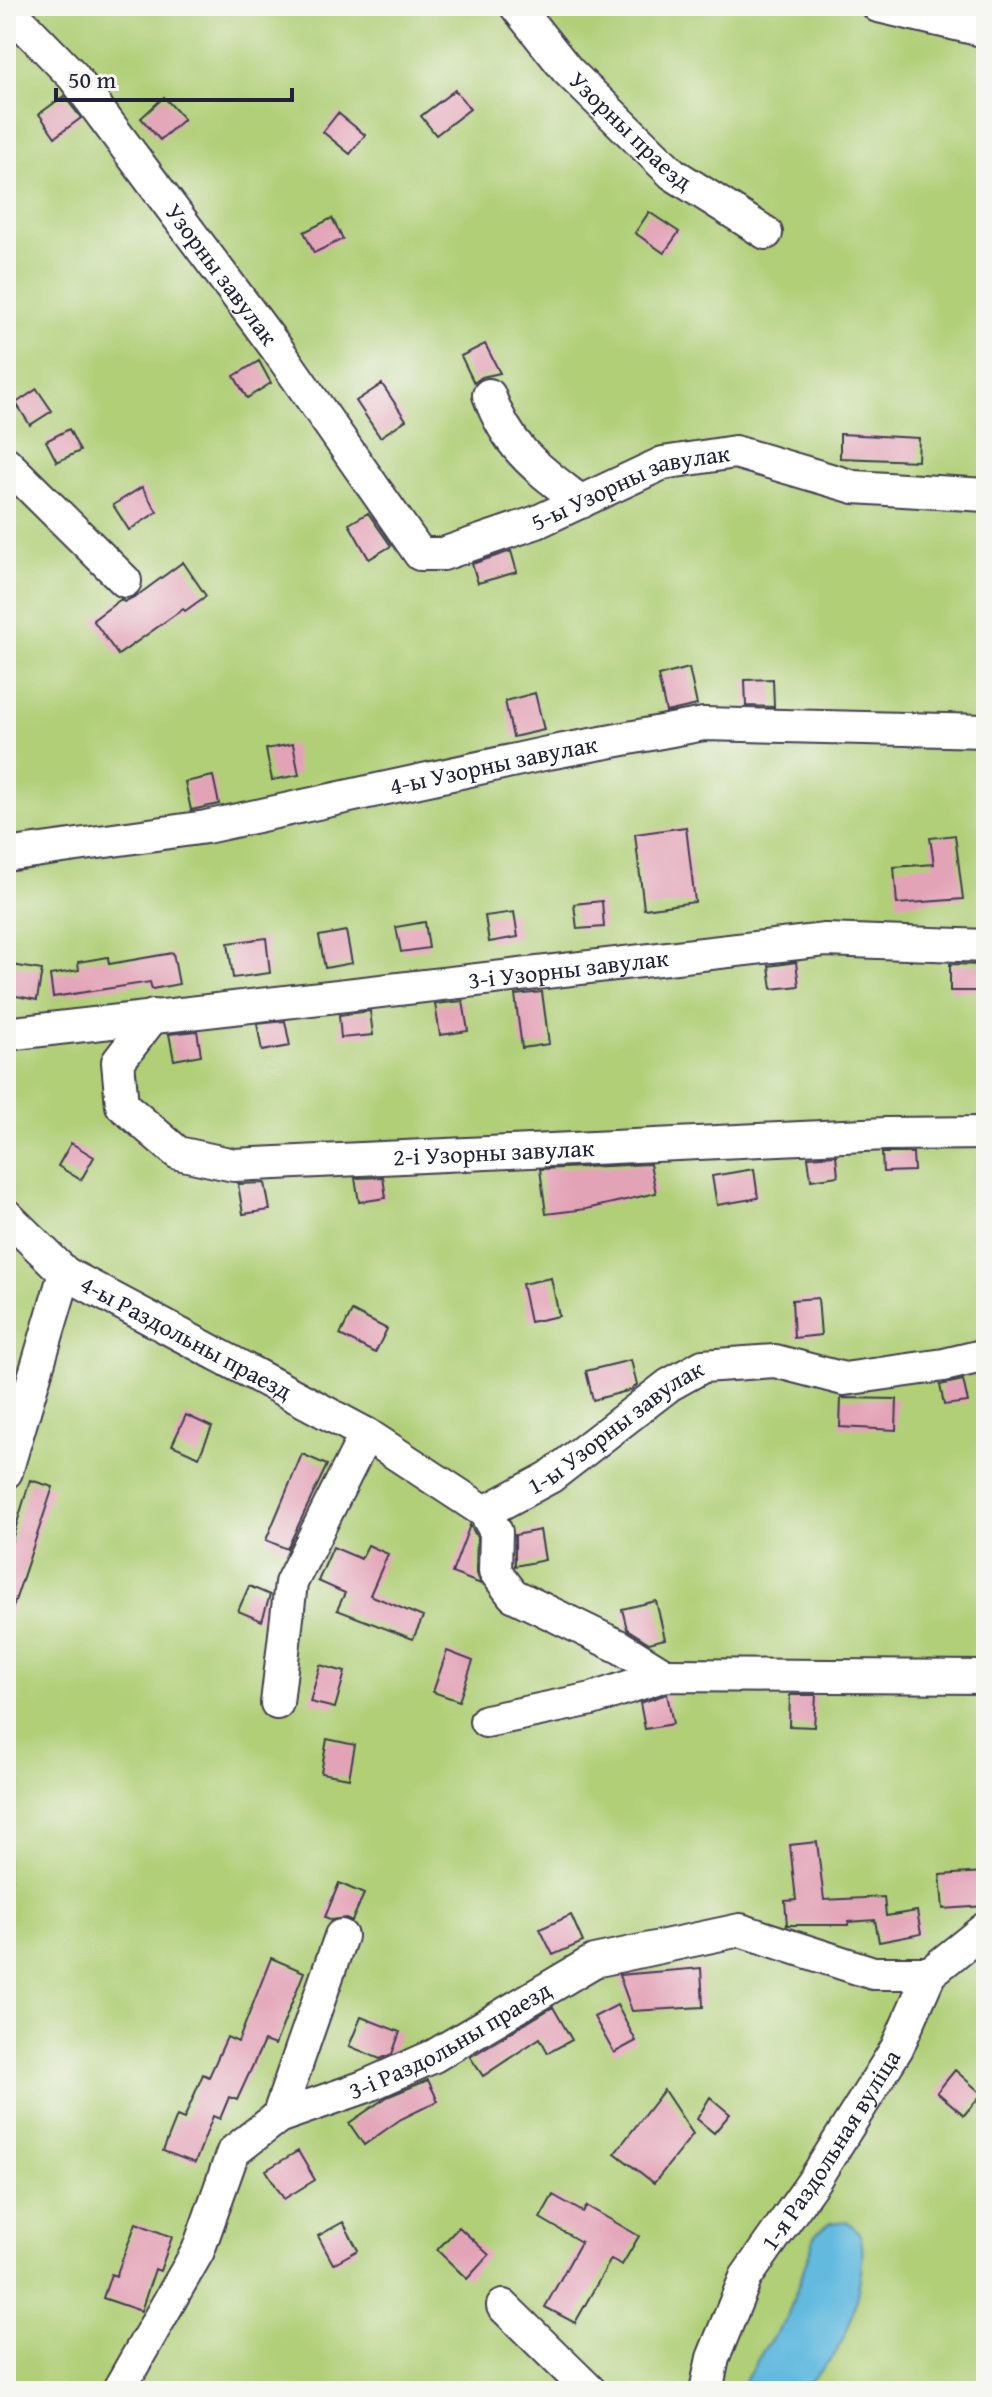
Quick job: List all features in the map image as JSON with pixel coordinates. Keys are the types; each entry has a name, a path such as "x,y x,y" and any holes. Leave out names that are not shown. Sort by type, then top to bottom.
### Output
{"lane":[{"name":"Узорны праезд","path":"516,6 567,70 673,174 766,233"},
{"path":"878,6 986,31"},
{"name":"Узорны завулак","path":"6,7 73,76 277,349 420,554"},
{"path":"489,395 506,435 533,466 581,502"},
{"name":"5-ы Узорны завулак","path":"420,554 443,554 537,522 663,463 735,452 854,487 986,495"},
{"path":"6,463 125,581"},
{"name":"4-ы Узорны завулак","path":"6,855 206,827 548,753 704,724 986,731"},
{"name":"3-і Узорны завулак","path":"6,1034 825,940 986,946"},
{"name":"2-і Узорны завулак","path":"153,1016 118,1062 122,1105 178,1153 234,1165 886,1134 986,1133"},
{"path":"6,1215 65,1273"},
{"name":"4-ы Раздольны праезд","path":"6,1472 65,1273 366,1434 485,1512"},
{"name":"1-ы Узорны завулак","path":"485,1512 550,1477 669,1385 703,1366 775,1361 844,1379 944,1365 986,1355"},
{"path":"277,1703 291,1583 366,1434"},
{"path":"485,1512 496,1532 495,1571 513,1595 620,1647 665,1675"},
{"path":"486,1721 592,1699 665,1675 986,1677"},
{"name":"1-я Раздольная вуліца","path":"706,2391 713,2358 746,2277 815,2179 897,2048 930,1973 986,1928"},
{"name":"3-і Раздольны праезд","path":"118,2391 198,2251 233,2152 278,2117 364,2087 434,2056 594,1961 740,1930 873,1973 930,1973"},
{"path":"278,2117 341,1936"},
{"path":"503,2306 590,2391"}],"green space":[{"path":"6,6 986,6 986,2391 6,2391"}],"water":[{"path":"847,2221 860,2235 862,2257 855,2302 839,2347 799,2391 743,2391 745,2381 764,2349 786,2320 816,2234 830,2223"}],"building":[{"path":"455,90 470,109 436,135 421,116"},
{"path":"64,96 81,118 55,137 39,114"},
{"path":"164,97 184,119 160,140 141,118"},
{"path":"338,113 365,135 350,154 323,132"},
{"path":"649,212 679,232 664,253 635,233"},
{"path":"332,218 343,239 314,253 304,232"},
{"path":"485,344 500,373 482,377 474,383 461,356"},
{"path":"259,361 271,383 247,398 234,376"},
{"path":"382,384 406,420 380,437 356,401"},
{"path":"37,389 52,411 30,425 16,403"},
{"path":"69,429 80,451 57,462 46,441"},
{"path":"840,434 919,438 918,461 840,458"},
{"path":"142,487 157,512 129,530 113,505"},
{"path":"368,513 391,546 369,559 349,524"},
{"path":"511,551 517,572 478,583 472,564"},
{"path":"183,562 206,596 118,655 93,620 121,599 124,602 138,595"},
{"path":"689,668 697,705 666,712 658,676"},
{"path":"773,679 774,707 746,706 745,680"},
{"path":"535,693 544,730 513,737 505,701"},
{"path":"293,744 299,775 272,780 266,749"},
{"path":"213,776 219,804 191,810 185,782"},
{"path":"686,827 695,902 644,909 635,834"},
{"path":"955,835 963,899 897,904 894,867 934,864 930,838"},
{"path":"602,901 604,927 577,929 574,904"},
{"path":"514,912 518,937 489,942 485,916"},
{"path":"425,922 429,948 401,952 396,927"},
{"path":"346,931 352,963 325,968 319,936"},
{"path":"266,938 270,973 233,978 228,943"},
{"path":"173,953 179,984 152,989 150,982 53,997 50,975 79,970 78,962 108,957 109,964"},
{"path":"796,962 799,986 772,989 769,966"},
{"path":"6,964 42,970 37,1000 6,994"},
{"path":"950,964 986,965 986,991 950,991"},
{"path":"542,992 549,1044 522,1048 515,995"},
{"path":"463,1001 468,1031 440,1035 435,1004"},
{"path":"370,1011 373,1035 341,1038 339,1015"},
{"path":"285,1021 290,1046 262,1051 257,1024"},
{"path":"197,1031 201,1055 174,1060 169,1034"},
{"path":"71,1143 94,1157 81,1180 58,1166"},
{"path":"882,1153 913,1153 914,1171 883,1172"},
{"path":"836,1155 838,1176 811,1180 808,1157"},
{"path":"650,1164 656,1193 586,1209 546,1214 540,1169"},
{"path":"754,1169 758,1198 717,1205 712,1176"},
{"path":"383,1177 386,1198 359,1202 355,1178"},
{"path":"265,1183 270,1210 243,1214 238,1184"},
{"path":"551,1278 559,1316 530,1322 522,1284"},
{"path":"818,1298 821,1335 794,1338 792,1300"},
{"path":"352,1311 387,1329 375,1353 340,1335"},
{"path":"631,1360 637,1385 631,1390 593,1400 586,1371"},
{"path":"963,1380 968,1402 944,1405 940,1385"},
{"path":"841,1398 897,1399 896,1430 840,1427"},
{"path":"186,1415 212,1427 199,1457 172,1445"},
{"path":"302,1454 327,1465 287,1549 266,1540"},
{"path":"30,1480 53,1487 10,1616 6,1616 6,1541 11,1543"},
{"path":"470,1525 477,1537 476,1571 481,1584 452,1573"},
{"path":"540,1530 545,1560 515,1566 515,1535"},
{"path":"368,1545 388,1554 370,1595 423,1617 413,1639 337,1610 345,1593 318,1581 333,1547 361,1559"},
{"path":"249,1586 270,1595 262,1621 238,1611"},
{"path":"656,1601 665,1639 649,1643 627,1629 622,1609"},
{"path":"447,1651 473,1661 459,1701 433,1692"},
{"path":"320,1665 345,1672 335,1708 310,1702"},
{"path":"667,1694 673,1724 645,1729 640,1703"},
{"path":"790,1695 816,1695 814,1727 789,1726"},
{"path":"327,1739 355,1745 349,1778 321,1773"},
{"path":"817,1842 824,1900 884,1897 886,1916 917,1911 921,1934 879,1942 875,1920 849,1922 849,1925 787,1925 785,1901 796,1900 790,1845"},
{"path":"984,1872 986,1906 943,1909 940,1875"},
{"path":"339,1883 364,1894 352,1921 325,1917"},
{"path":"571,1915 583,1942 553,1955 540,1929"},
{"path":"271,1958 304,1972 275,2045 264,2041 237,2100 229,2097 220,2119 213,2116 195,2163 163,2151 177,2116 184,2119 203,2074 209,2077 227,2037 238,2042"},
{"path":"701,1968 703,2007 632,2011 619,1975"},
{"path":"617,2005 636,2041 614,2053 594,2017"},
{"path":"553,2007 572,2040 548,2053 540,2038 483,2076 470,2057"},
{"path":"361,2017 400,2032 392,2054 380,2059 349,2046"},
{"path":"955,2070 982,2094 964,2115 937,2092"},
{"path":"428,2080 438,2101 401,2119 364,2145 349,2123 387,2097"},
{"path":"664,2090 693,2134 654,2183 615,2153"},
{"path":"710,2097 730,2114 714,2133 697,2119"},
{"path":"298,2151 315,2180 284,2199 266,2170"},
{"path":"553,2195 583,2212 587,2206 639,2236 622,2265 611,2259 575,2323 545,2307 581,2242 540,2218"},
{"path":"343,2222 358,2250 333,2264 318,2236"},
{"path":"136,2223 172,2237 160,2271 155,2269 141,2311 103,2298 111,2274 116,2276"},
{"path":"459,2227 489,2255 467,2279 437,2250"}]}
